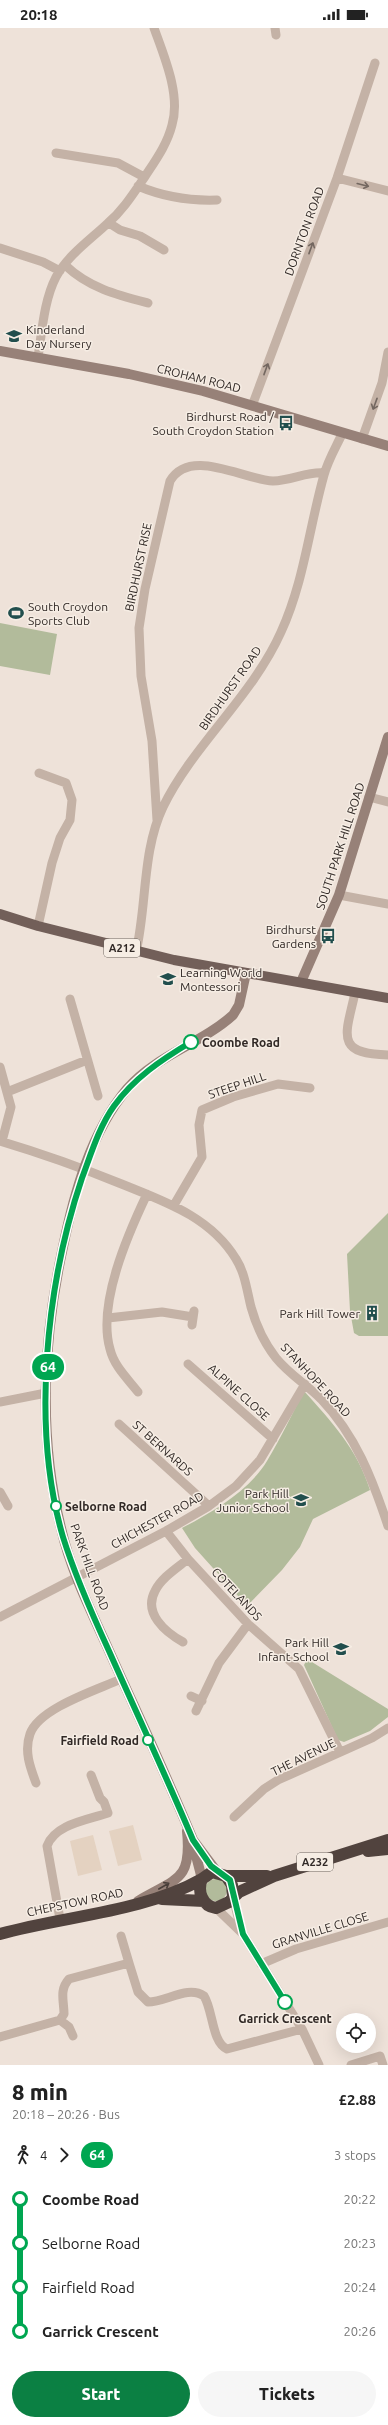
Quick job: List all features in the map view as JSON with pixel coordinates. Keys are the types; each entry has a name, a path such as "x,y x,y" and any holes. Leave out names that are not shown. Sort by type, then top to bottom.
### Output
{"highway":[{"name":"A232","path":"233,1897 274,1876 388,1840"},
{"name":"A232","path":"357,1851 388,1849"},
{"path":"208,1874 221,1874 232,1885 233,1897 226,1904 216,1908 210,1906 204,1901 200,1888 202,1879 208,1874"},
{"name":"A232","path":"221,1874 244,1878 274,1876"},
{"name":"CHEPSTOW ROAD","path":"0,1934 60,1919 157,1899 202,1879"},
{"name":"CHEPSTOW ROAD","path":"157,1899 204,1901"}],"main road":[{"name":"CROHAM ROAD","path":"0,351 38,357 188,388 362,440 388,446"},
{"name":"SOUTH PARK HILL ROAD","path":"301,982 338,895 388,737"},
{"name":"A212","path":"0,916 136,952 388,998"},
{"name":"PARK HILL ROAD","path":"202,1879 193,1840 187,1825 121,1679 77,1575 60,1526 52,1481 47,1434 46,1393 49,1334 56,1280 68,1225 85,1169 108,1116 126,1090 138,1078 168,1056 233,1015 239,1005 246,973"},
{"path":"130,1905 173,1881 184,1872 188,1860 187,1825"},
{"name":"PARK HILL ROAD","path":"193,1840 221,1874"}],"street":[{"path":"38,357 49,296 62,268 122,209 165,144 174,115 169,74 154,28"},
{"name":"DORNTON ROAD","path":"252,406 337,178 374,63"},
{"path":"56,153 118,163 144,177"},
{"path":"337,178 388,191"},
{"path":"138,186 178,198 192,200 217,200"},
{"path":"108,223 116,228 140,236 164,250"},
{"path":"0,248 62,268 97,288 148,303"},
{"path":"362,440 380,389 388,352"},
{"name":"BIRDHURST ROAD","path":"136,952 153,833 157,821 173,788 253,680 281,632 298,584 324,473 342,434"},
{"name":"BIRDHURST RISE","path":"157,821 152,741 141,676 139,628 145,589 170,481 179,470 193,465 273,481 292,480 317,473 324,473"},
{"path":"38,926 52,863 60,838 70,820 72,800 66,783 39,773"},
{"path":"369,797 388,802"},
{"path":"338,895 388,904"},
{"path":"355,993 347,1032 349,1043 362,1054 388,1055"},
{"path":"70,1000 98,1096"},
{"path":"7,1092 87,1060"},
{"path":"0,1067 11,1112 1,1141"},
{"name":"STEEP HILL","path":"174,1206 202,1156 199,1125 202,1110 233,1096 278,1084 310,1088"},
{"name":"STANHOPE ROAD","path":"1,1141 85,1169 147,1194 174,1206 209,1228 231,1251 242,1272 252,1309 263,1338 276,1358 305,1384 332,1412 357,1447 369,1470 388,1526"},
{"path":"138,1392 116,1365 110,1348 108,1318 116,1273 128,1235 147,1194"},
{"path":"108,1318 162,1312 193,1318"},
{"name":"ALPINE CLOSE","path":"188,1364 273,1439"},
{"name":"CHICHESTER ROAD","path":"0,1617 77,1575 166,1531 209,1506 236,1486 260,1460 305,1384"},
{"path":"0,1402 46,1393"},
{"name":"ST BERNARDS","path":"119,1424 209,1506"},
{"path":"0,1492 8,1506"},
{"name":"COTELANDS","path":"166,1531 188,1559 248,1624 302,1672 340,1752"},
{"path":"182,1642 171,1641 154,1615 151,1603 154,1591 161,1582 188,1559"},
{"path":"196,1711 219,1663 248,1624"},
{"path":"36,1783 29,1764 28,1745 30,1734 36,1724 60,1707 121,1679"},
{"path":"191,1696 202,1701"},
{"name":"THE AVENUE","path":"234,1817 259,1794 278,1780 372,1738 388,1728"},
{"path":"60,1919 47,1846 50,1838 60,1830 108,1813 91,1775"},
{"path":"233,1897 243,1934"},
{"path":"216,1908 243,1934 302,2029 319,2065"},
{"name":"GRANVILLE CLOSE","path":"261,1964 274,1956 388,1922"},
{"path":"121,1936 138,1992 148,2002 155,2002 191,1992 199,1992 204,1996 218,2040 222,2046 227,2049 236,2049 302,2029"},
{"path":"0,2037 60,2020 64,2014 62,1992 64,1985 69,1979 129,1963"},
{"path":"60,2020 69,2026 73,2036"},
{"path":"351,2065 380,2056 383,2065"}],"green space":[{"path":"0,623 57,634 50,675 0,666"},
{"path":"388,1213 388,1336 359,1336 354,1333 350,1311 347,1254"},
{"path":"304,1391 334,1425 351,1449 365,1475 370,1490 313,1519 300,1547 282,1570 247,1606 195,1548 182,1528 229,1500 259,1472 277,1444"},
{"path":"307,1659 388,1709 388,1717 370,1731 344,1742 338,1740 304,1665"},
{"path":"216,1879 224,1882 227,1890 224,1898 216,1901 208,1898 205,1890 208,1882"}],"shaded area":[{"path":"133,1825 142,1860 118,1866 109,1831"},
{"path":"93,1835 102,1870 78,1876 70,1841"}],"bus line":[{"name":"64","path":"191,1042 147,1071 126,1090 103,1125 85,1169 68,1225 53,1300 49,1334 46,1393 49,1458 60,1526 66,1546 91,1610 193,1840 211,1866 217,1872 226,1876 230,1880 237,1915 243,1934 252,1951 285,2002"}],"place":[{"name":"Kinderland Day Nursery","path":"14,336"},
{"name":"Birdhurst Road / South Croydon Station","path":"286,423"},
{"name":"South Croydon Sports Club","path":"16,613"},
{"name":"Birdhurst Gardens","path":"328,936"},
{"name":"Learning World Montessori","path":"168,979"},
{"name":"Coombe Road","path":"191,1042"},
{"name":"Park Hill Tower","path":"372,1313"},
{"name":"Park Hill Junior School","path":"301,1500"},
{"name":"Selborne Road","path":"56,1506"},
{"name":"Park Hill Infant School","path":"341,1649"},
{"name":"Fairfield Road","path":"148,1740"},
{"name":"Garrick Crescent","path":"285,2002"}]}
